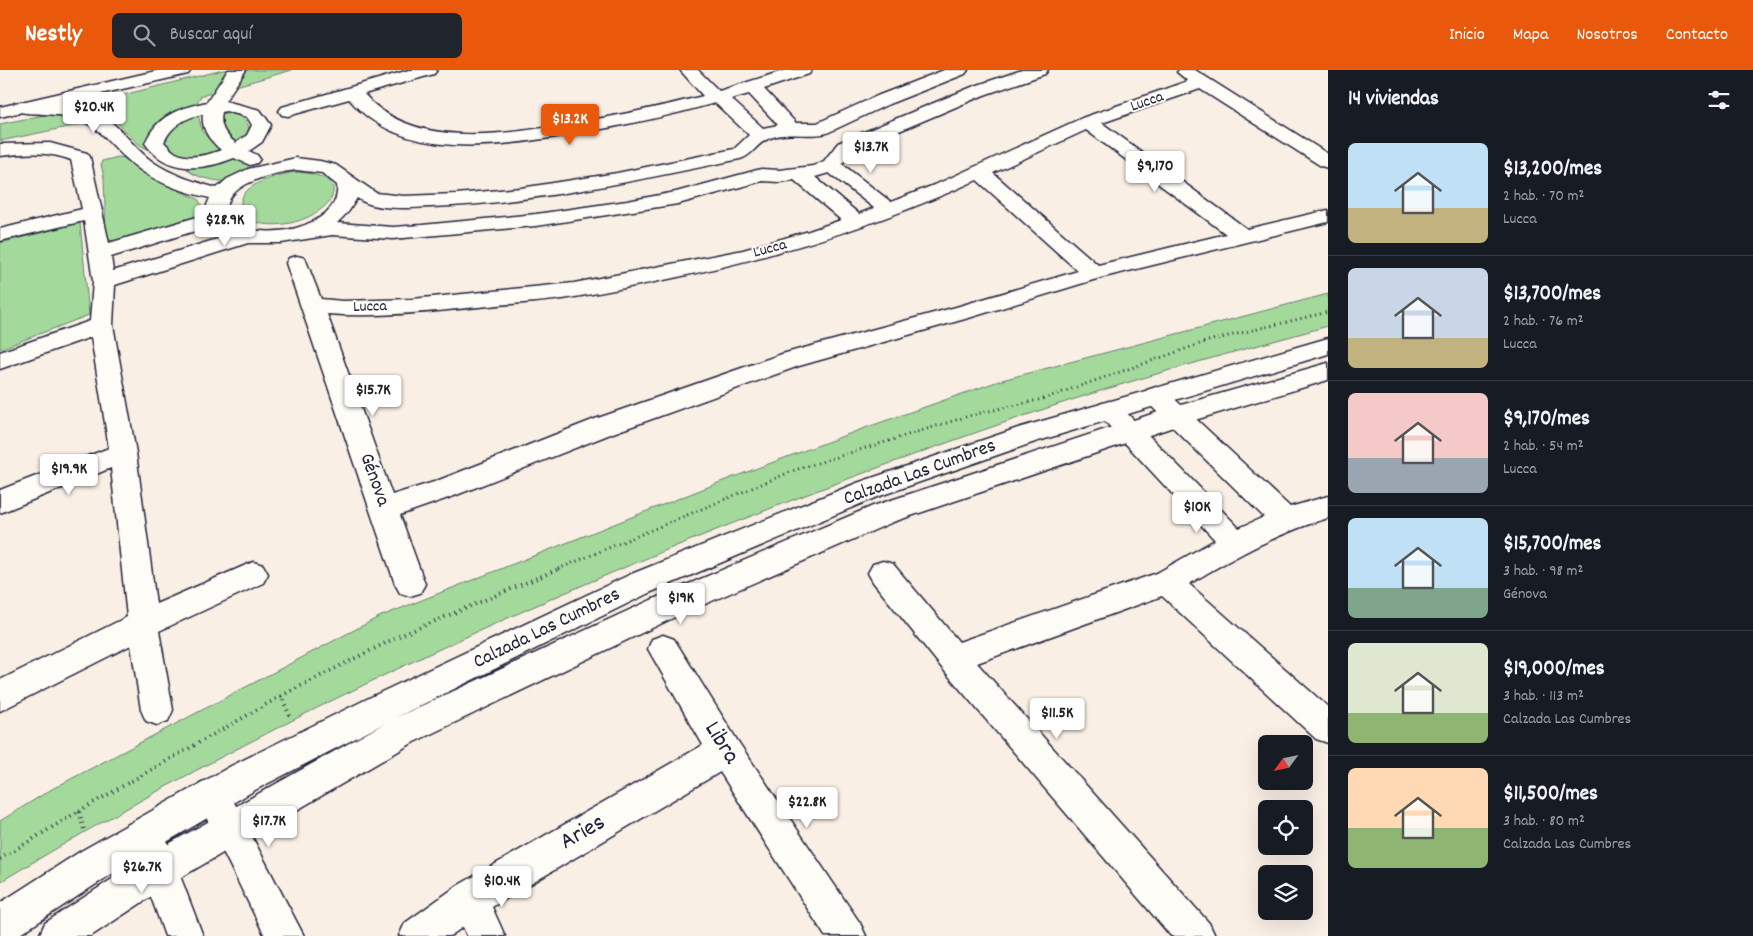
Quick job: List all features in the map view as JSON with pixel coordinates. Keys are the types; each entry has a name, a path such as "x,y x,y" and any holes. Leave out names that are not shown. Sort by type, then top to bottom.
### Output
{"street":[{"path":"0,112 182,70"},
{"path":"236,70 217,96 212,107 210,120 214,131 225,145 251,160 275,167"},
{"path":"288,111 428,70"},
{"path":"688,70 760,136"},
{"path":"353,93 372,114 389,123 431,136 459,139 515,137 619,121 717,97 803,70"},
{"path":"820,129 900,93 959,70"},
{"path":"104,281 246,237 274,238 332,229 385,232 422,231 536,220 678,198 761,175 779,176 817,171 831,164 845,147 978,91 1039,70"},
{"path":"1182,70 1328,162"},
{"name":"Lucca","path":"312,306 343,308 412,306 574,290 745,256 786,245 889,210 980,172 1088,122 1202,82"},
{"path":"752,87 791,128"},
{"path":"21,107 44,106 84,116 104,126 99,150 94,213 104,281 102,325 123,453 143,624 157,710"},
{"path":"0,150 30,146 67,150 99,150 152,170 171,168 211,160 237,152 250,144 258,136 262,127 260,119 253,112 242,108 212,107 178,117 160,129 154,143 171,168 192,188 221,195"},
{"path":"1088,122 1242,236"},
{"path":"246,237 225,226 218,217 221,195 236,182 254,173 275,167 296,164 316,166 333,171 370,198 384,201 425,202 553,190 652,173 740,153 760,136 791,128 820,129 836,136 845,147"},
{"path":"740,153 746,165 761,175"},
{"path":"831,164 889,210"},
{"path":"980,172 1094,273"},
{"path":"799,174 856,222"},
{"path":"297,234 319,226 336,215 346,203 349,190 344,179"},
{"path":"0,235 94,213"},
{"path":"384,509 444,489 620,420 791,360 964,312 1094,273 1328,216"},
{"path":"100,254 218,217"},
{"name":"Génova","path":"297,263 410,584"},
{"path":"0,361 102,325"},
{"name":"Calzada Las Cumbres","path":"58,936 160,869 402,731 662,609 883,514 1129,432 1166,406 1328,346"},
{"name":"Calzada Las Cumbres","path":"0,925 94,864 212,795 305,747 639,584 867,490 1027,435 1109,410 1166,406 1328,371"},
{"path":"1166,406 1285,520"},
{"path":"1109,410 1235,543"},
{"path":"0,502 68,473 123,453"},
{"path":"953,658 1168,582 1235,543 1285,520 1328,506"},
{"path":"0,696 143,624 253,574"},
{"path":"883,574 953,658 1196,936"},
{"path":"1168,582 1328,728"},
{"name":"Libra","path":"663,649 725,750 846,936"},
{"name":"Aries","path":"418,936 470,899 725,750"},
{"path":"212,795 285,936"},
{"path":"146,834 184,936"},
{"path":"470,899 486,936"}],"path":[{"path":"79,811 281,696 397,637 795,470 972,415 1044,399 1208,341 1328,312"},
{"path":"281,696 305,747"}],"green space":[{"path":"223,70 292,70 201,96 195,105 173,112 154,125 147,138 150,146 148,149 138,144 111,118 0,141 0,124"},
{"path":"218,113 238,115 248,124 249,129 246,136 237,144 224,130"},
{"path":"198,114 202,131 221,153 191,157 179,154 164,146 164,139 169,129 180,121"},
{"path":"118,157 125,158 138,170 158,181 198,199 202,206 201,212 190,221 120,242 108,240 106,235 104,178 101,164 102,161"},
{"path":"233,158 249,165 235,179 218,181 195,175 187,169 190,166"},
{"path":"295,172 318,176 330,183 333,192 328,202 317,212 301,220 283,224 263,224 253,221 243,213 241,201 244,194 250,188 268,179"},
{"path":"80,223 89,315 0,349 0,243"},
{"path":"1328,294 1328,326 1093,393 1015,419 753,515 624,568 496,624 369,683 244,745 121,812 0,882 0,821 52,789 379,617 723,481 862,429 1002,380"}]}
